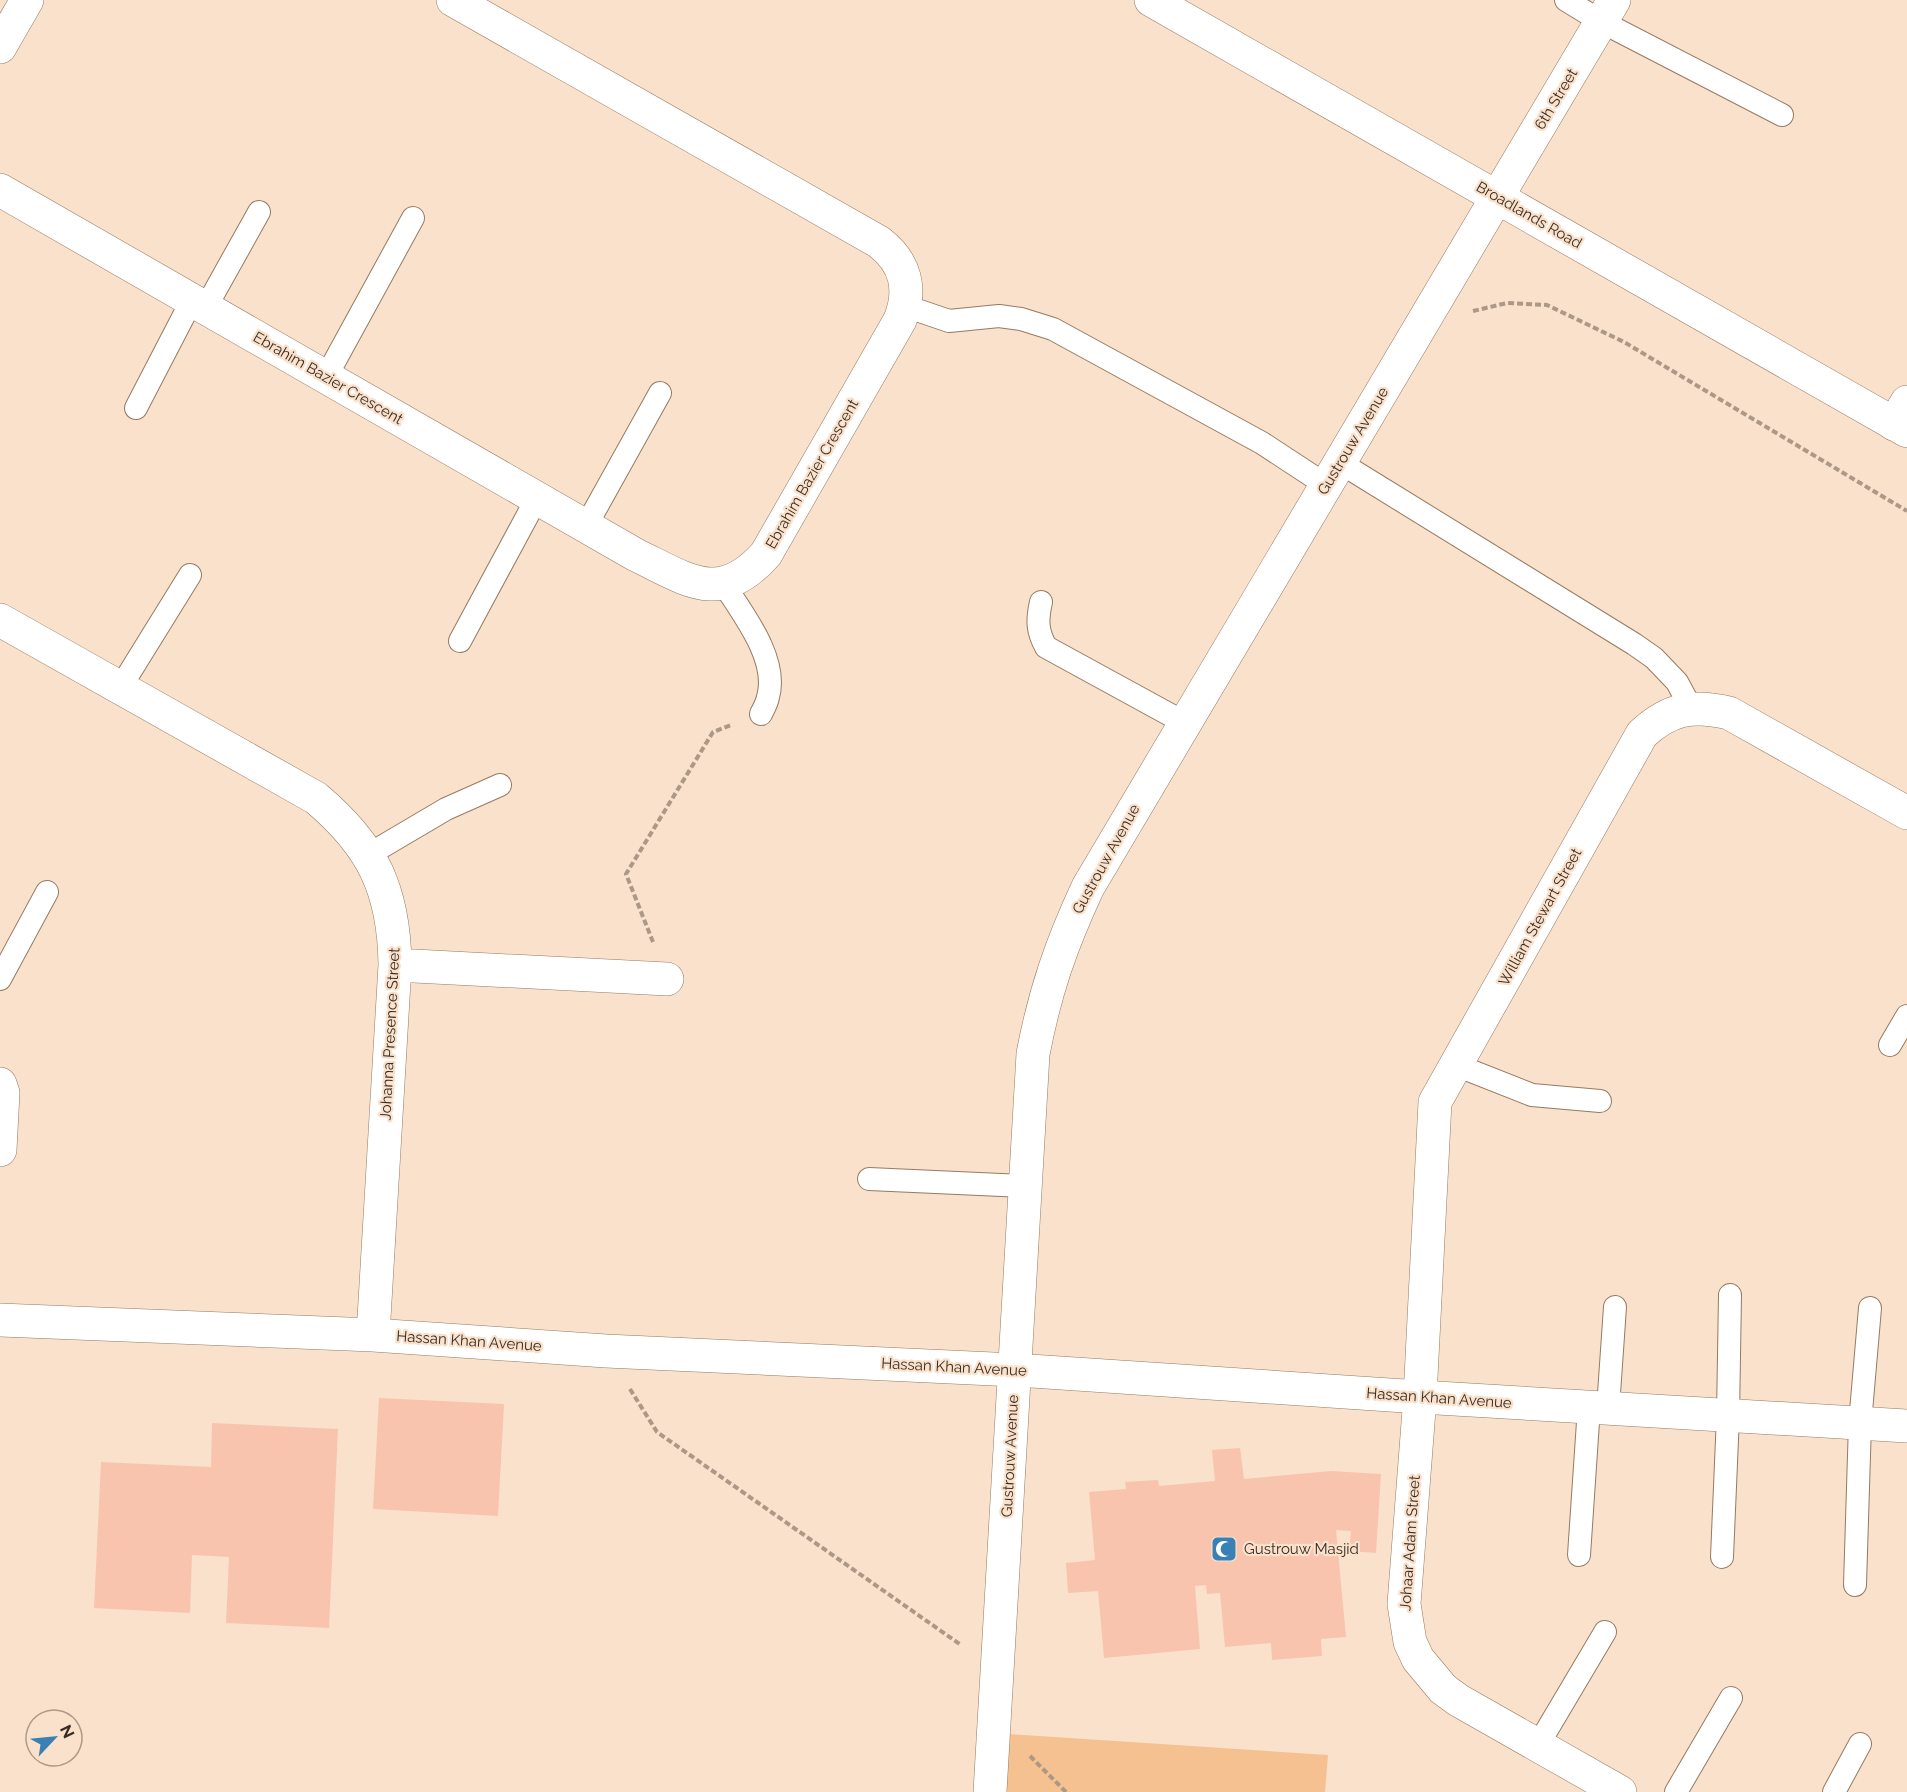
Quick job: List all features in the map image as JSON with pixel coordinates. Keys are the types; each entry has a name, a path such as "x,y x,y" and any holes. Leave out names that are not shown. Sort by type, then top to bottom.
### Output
{"street":[{"path":"0,47 27,0"},
{"name":"Ebrahim Bazier Crescent","path":"0,190 636,555 693,583 708,585 738,578 754,568 766,554 894,331 905,306 906,290 903,273 889,251 879,242 453,0"},
{"name":"Broadlands Road","path":"1151,0 1497,197 1903,419"},
{"name":"6th Street","path":"1497,197 1608,11"},
{"name":"Gustrouw Avenue","path":"990,1792 1033,1054 1041,1011 1053,968 1088,887 1497,197"},
{"name":"Johanna Presence Street","path":"0,620 316,798 348,827 368,855 384,886 395,934 373,1335"},
{"name":"William Stewart Street","path":"1420,1398 1435,1102 1642,734 1666,716 1691,708 1710,708 1729,712 1907,813"},
{"path":"395,965 667,979"},
{"path":"0,1084 3,1093 0,1150"},
{"name":"Hassan Khan Avenue","path":"0,1320 373,1335 606,1351 1015,1370 1420,1398 1907,1426"},
{"name":"Johaar Adam Street","path":"1420,1398 1404,1604 1410,1642 1418,1659 1443,1689 1620,1792"}],"lane":[{"path":"1566,0 1608,11 1782,115"},
{"path":"136,408 199,304 259,212"},
{"path":"326,377 413,218"},
{"path":"905,306 949,321 999,316 1022,319 1053,329 1262,443 1333,474 1634,644 1654,658 1677,682 1691,708"},
{"path":"586,526 660,393"},
{"path":"460,640 537,498"},
{"path":"120,688 190,575"},
{"path":"723,583 759,641 770,671 769,695 761,714"},
{"path":"1041,602 1037,620 1040,635 1046,647 1185,723"},
{"path":"368,855 446,809 500,785"},
{"path":"0,979 47,892"},
{"path":"1890,1045 1907,1016"},
{"path":"1456,1065 1532,1095 1600,1101"},
{"path":"869,1179 1025,1185"},
{"path":"1722,1557 1730,1295"},
{"path":"1579,1555 1598,1408 1615,1307"},
{"path":"1855,1585 1860,1423 1870,1308"},
{"path":"1538,1745 1605,1632"},
{"path":"1676,1792 1731,1698"},
{"path":"1834,1792 1860,1744"}],"path":[{"path":"1422,323 1507,303 1547,305 1624,342 1907,511"},
{"path":"667,979 626,874 713,732 761,714"},
{"path":"606,1351 657,1432 997,1671"},
{"path":"1028,1753 1066,1792"}],"shaded area":[{"path":"992,1733 1328,1755 1325,1792 988,1792"}],"building":[{"path":"379,1398 504,1404 498,1516 373,1509"},
{"path":"212,1423 338,1429 329,1628 226,1623 229,1557 192,1555 190,1613 94,1608 101,1462 211,1467"},
{"path":"1240,1448 1244,1479 1331,1471 1381,1474 1376,1553 1349,1551 1351,1531 1336,1530 1346,1637 1321,1639 1322,1656 1272,1660 1271,1643 1225,1647 1220,1593 1207,1594 1206,1585 1195,1586 1200,1649 1104,1658 1098,1591 1068,1593 1066,1563 1095,1560 1089,1492 1126,1489 1125,1482 1158,1480 1159,1486 1215,1481 1212,1450"}],"place":[{"name":"Gustrouw Masjid","path":"1224,1549"}]}
